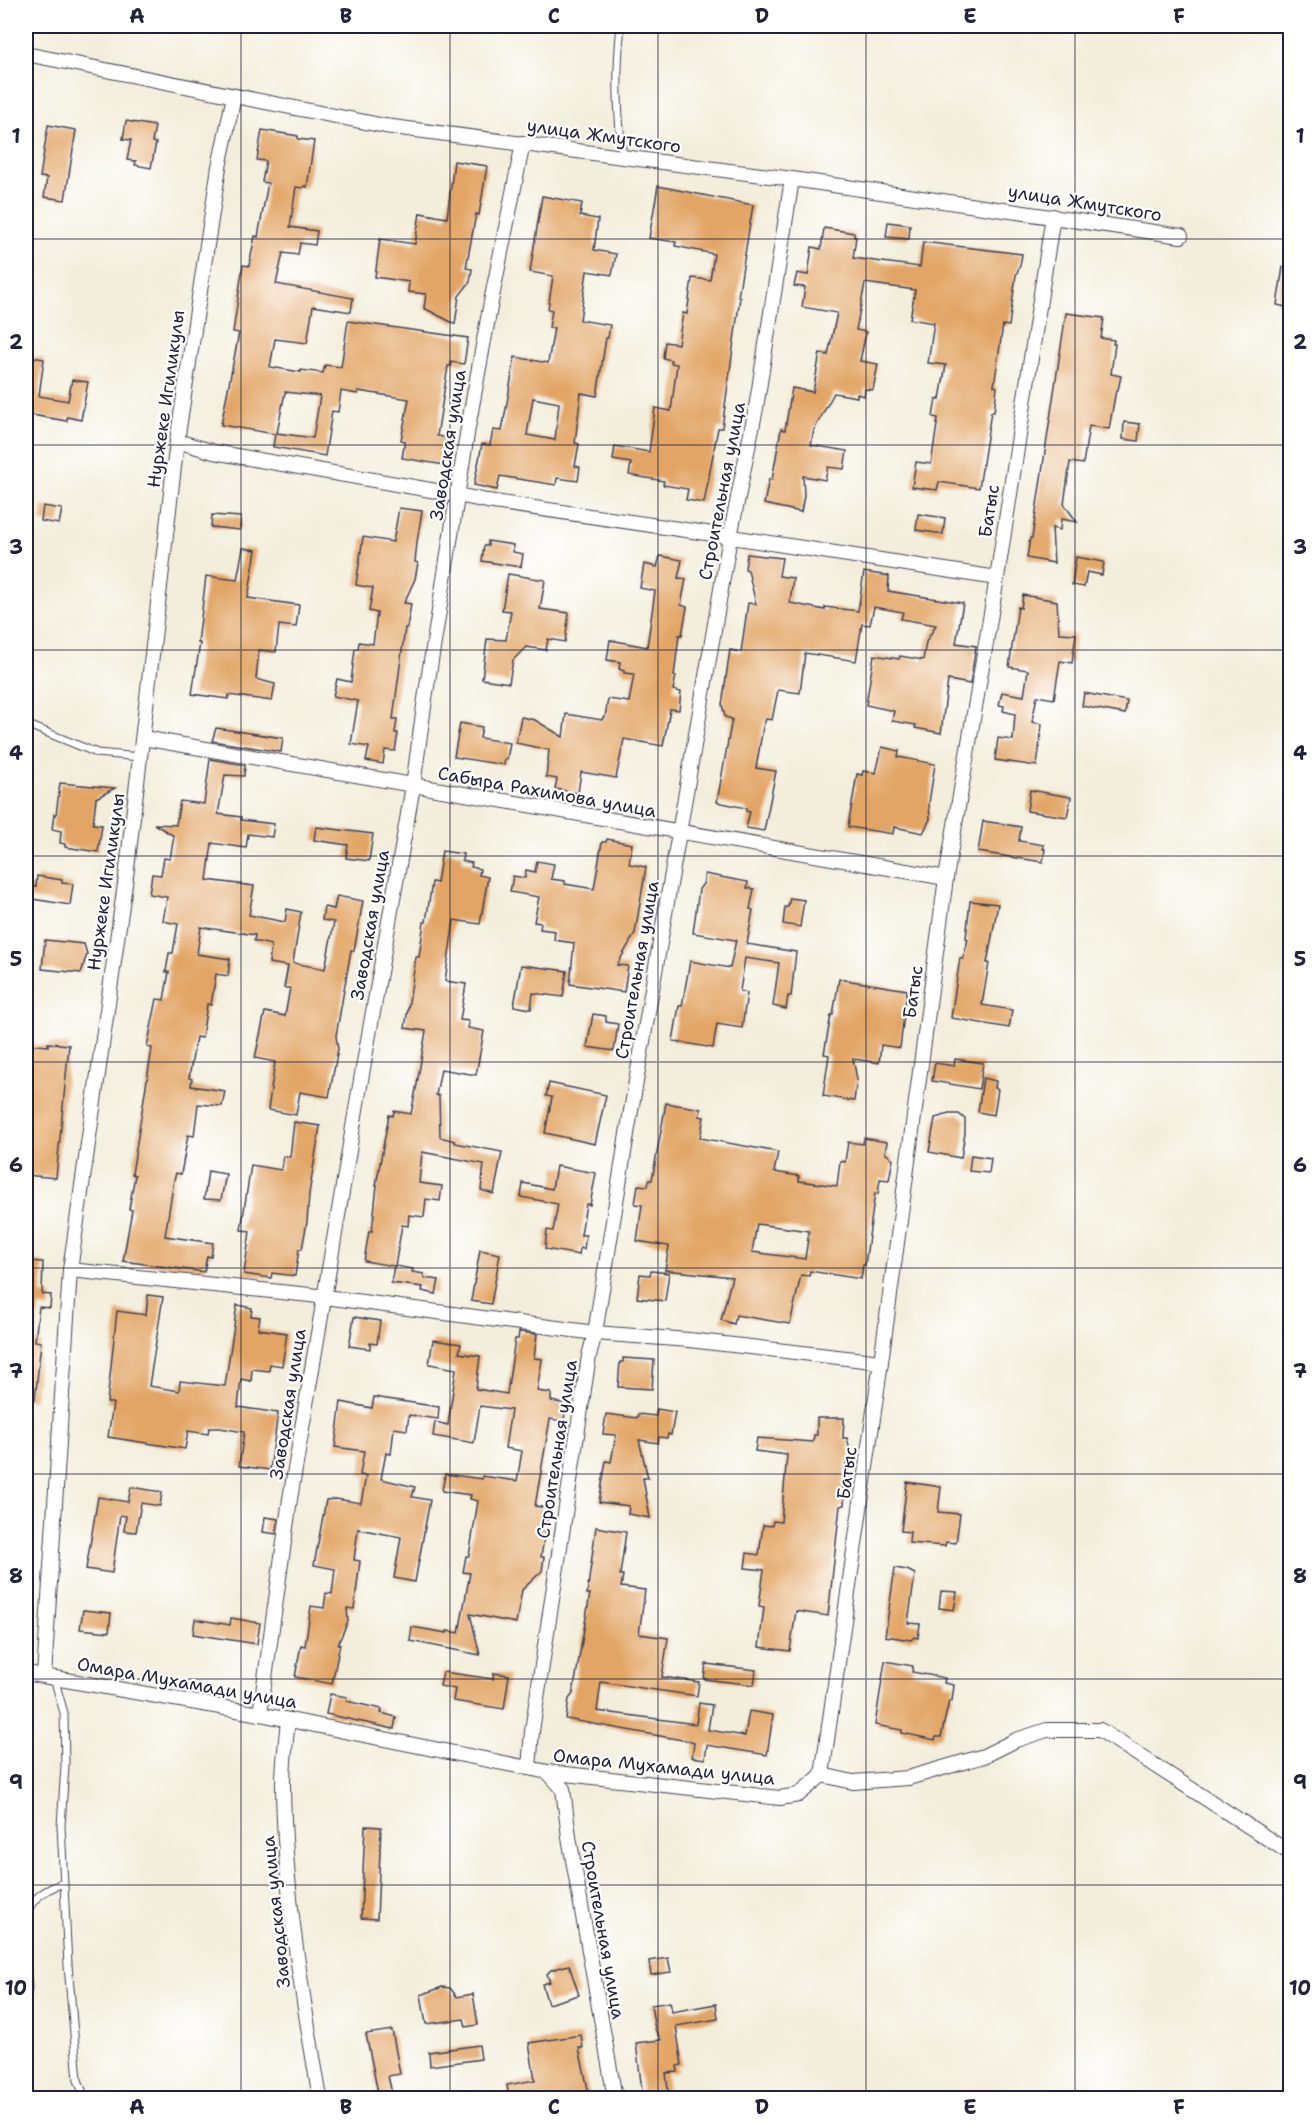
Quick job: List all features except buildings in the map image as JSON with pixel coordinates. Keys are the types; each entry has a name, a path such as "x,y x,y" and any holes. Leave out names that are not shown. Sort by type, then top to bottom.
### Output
{"street":[{"name":"улица Жмутского","path":"26,54 385,126 792,179 1180,236"},
{"name":"Нуржеке Игиликулы","path":"49,1677 70,1270 126,877 177,441 219,167 234,96"},
{"name":"Заводская улица","path":"260,1713 290,1499 413,786 457,496 491,302 523,143"},
{"name":"Строительная улица","path":"529,1768 534,1719 583,1392 595,1334 625,1146 730,537 756,408 792,179"},
{"name":"Батыс","path":"822,1775 881,1362 946,878 997,578 1053,216"},
{"path":"177,441 214,452 457,496 997,578"},
{"name":"Сабыра Рахимова улица","path":"143,738 946,878"},
{"path":"70,1270 310,1295 595,1334 689,1340 881,1362"},
{"name":"Омара Мухамади улица","path":"26,1673 260,1713 480,1760 548,1772 780,1798 798,1795 822,1775"},
{"name":"Заводская улица","path":"288,1720 283,1781 286,1852 299,1976 321,2098"},
{"path":"822,1775 853,1782 908,1778 984,1756 1016,1740 1047,1730 1100,1730 1290,1852"},
{"name":"Строительная улица","path":"548,1772 563,1789 569,1837 615,2098"}],"lane":[{"path":"621,26 617,58 619,125 623,157"},
{"path":"26,724 97,753 141,758"},
{"name":"Нуржеке Игиликулы","path":"49,1677 64,1713 65,1766 61,1826 63,1883 78,2080 85,2098"},
{"path":"26,1916 29,1905 43,1891 63,1883"},
{"path":"26,1957 28,1988 26,2001"}]}
